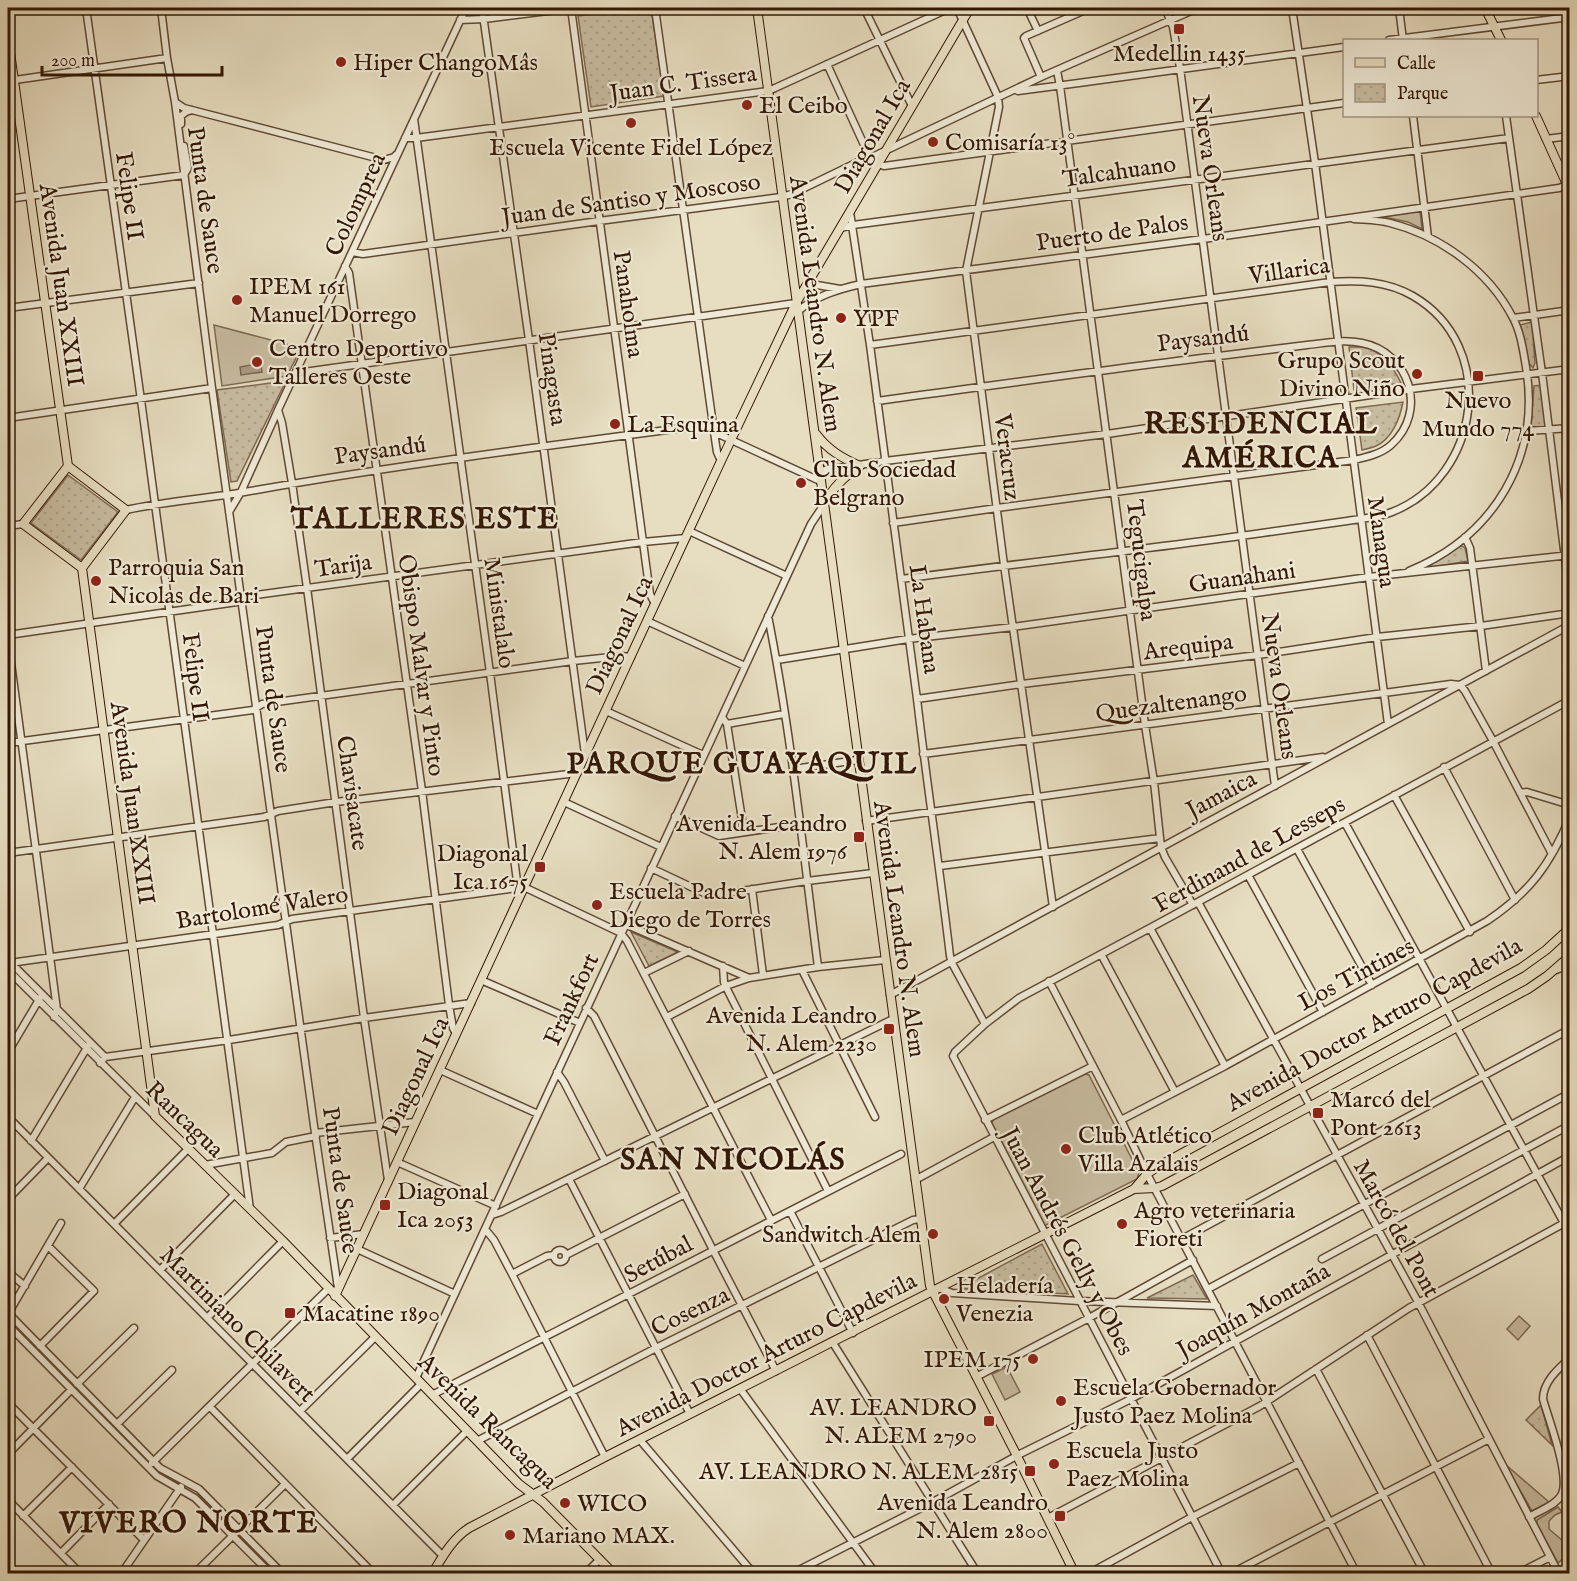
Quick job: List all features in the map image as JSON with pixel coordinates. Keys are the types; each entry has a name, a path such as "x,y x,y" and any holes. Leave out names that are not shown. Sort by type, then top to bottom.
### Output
{"main road":[{"name":"Avenida Leandro N. Alem","path":"757,8 930,1286 935,1290 1075,1574"},
{"name":"Diagonal Ica","path":"337,1292 519,899 521,887 564,802 721,461 796,308 970,8"},
{"path":"1485,8 1500,39"},
{"name":"Avenida Juan XXIII","path":"8,38 11,80 68,466"},
{"path":"1536,117 1568,188"},
{"path":"815,433 836,455 860,466"},
{"path":"68,466 126,510 81,568 23,524 68,466"},
{"path":"823,506 835,486 860,466"},
{"name":"Avenida Juan XXIII","path":"81,568 155,1116"},
{"name":"Avenida Doctor Arturo Capdevila","path":"437,1571 443,1556 463,1533 605,1457 1134,1189 1147,1174 1157,1167 1521,968 1546,950 1569,928"},
{"name":"Avenida Doctor Arturo Capdevila","path":"1134,1189 1162,1186 1457,1028 1528,989 1569,956"},
{"name":"Rancagua","path":"155,1116 329,1288 337,1292"},
{"name":"Avenida Rancagua","path":"337,1292 375,1337 477,1442 519,1484 534,1494 614,1574"}],"street":[{"name":"Felipe II","path":"86,8 229,1040 250,1209"},
{"name":"Punta de Sauce","path":"161,8 337,1292"},
{"name":"Colomprea","path":"229,512 241,492 466,8"},
{"name":"Pinagasta","path":"482,8 585,755"},
{"path":"460,20 571,8"},
{"name":"Panaholma","path":"571,8 650,594 655,604"},
{"path":"655,8 714,432 721,461"},
{"path":"864,8 912,106"},
{"name":"Juan C. Tissera","path":"405,138 768,90 950,8"},
{"name":"Veracruz","path":"957,8 998,97 999,107 966,271 1004,565 1053,907"},
{"path":"1027,8 1038,31"},
{"path":"1041,77 1024,38 1080,10 1090,8"},
{"name":"Nueva Orleans","path":"1165,8 1171,20 1180,68 1275,786"},
{"name":"Juan de Santiso y Moscoso","path":"352,252 363,254 782,197 1041,77 1198,8"},
{"name":"Managua","path":"1292,8 1315,163 1388,724"},
{"path":"1399,8 1403,39"},
{"path":"1410,39 1569,17"},
{"path":"1494,26 1496,39"},
{"path":"1011,92 1343,46"},
{"path":"11,80 167,58"},
{"path":"827,64 870,158 884,166 1343,103"},
{"name":"Tegucigalpa","path":"1057,71 1161,847 1165,857 1196,903"},
{"path":"1538,80 1569,76"},
{"path":"175,102 184,108 384,160 398,153"},
{"path":"8,199 184,175 188,168 180,117 192,110"},
{"path":"1413,117 1428,237"},
{"path":"1506,117 1567,556 1569,598"},
{"name":"Ministalalo","path":"414,119 521,887"},
{"path":"1546,139 1569,136"},
{"name":"Talcahuano","path":"841,228 1075,194 1509,138"},
{"path":"384,160 389,172"},
{"name":"Puerto de Palos","path":"297,369 304,372 698,317 796,308 841,289 861,284 1568,188"},
{"name":"La Habana","path":"850,212 870,345 952,963 986,1024"},
{"path":"1344,218 1393,224 1428,237 1462,257 1492,288 1513,318 1519,333 1527,374 1529,414 1527,431 1521,455 1504,493 1465,537 1429,561 1401,574"},
{"name":"Obispo Malvar y Pinto","path":"345,266 349,273 363,362 376,470 422,791 448,1005 456,1034"},
{"name":"Villarica","path":"870,345 1353,280 1377,283 1400,290 1423,302 1440,318 1453,336 1462,356 1468,382 1469,408 1466,427 1460,445 1444,472 1431,487 1390,513 1242,536 901,579"},
{"path":"812,282 817,299"},
{"name":"Puerto de Palos","path":"812,282 841,289"},
{"path":"8,308 199,283"},
{"path":"1513,318 1569,310"},
{"name":"Paysandú","path":"877,401 1338,341 1364,343 1386,354 1395,362 1411,389"},
{"path":"819,471 1107,434 1411,389 1569,369"},
{"path":"8,418 212,388"},
{"path":"893,523 1372,456 1393,444 1401,433 1411,410 1411,389"},
{"name":"Chavisacate","path":"278,410 292,483 388,1180"},
{"name":"Paysandú","path":"126,510 376,470 713,424"},
{"path":"1527,431 1569,428"},
{"path":"714,432 820,482"},
{"name":"Frankfort","path":"418,1381 455,1294 586,1008 811,524 823,506"},
{"path":"8,526 23,524"},
{"path":"687,534 787,576"},
{"name":"Tarija","path":"8,635 237,602 249,596 559,554 687,534"},
{"path":"1465,537 1469,543 1473,567 1486,671"},
{"name":"Guanahani","path":"777,660 908,639 1013,627 1369,577 1567,556"},
{"name":"Arequipa","path":"917,699 1569,613"},
{"path":"768,616 793,769 818,967"},
{"path":"647,621 745,666"},
{"name":"Jamaica","path":"890,996 1569,625"},
{"path":"8,640 57,1010 54,1017"},
{"path":"8,743 253,710 262,704 573,661 631,657"},
{"name":"Quezaltenango","path":"923,754 1451,684 1460,685"},
{"path":"1460,685 1493,741 1552,854"},
{"name":"Ferdinand de Lesseps","path":"955,1052 1011,1003 1049,981 1569,700"},
{"path":"606,711 704,755"},
{"path":"728,723 784,714"},
{"path":"722,717 728,723 744,832"},
{"path":"866,821 1328,757"},
{"path":"793,769 858,760"},
{"path":"1444,767 1515,900"},
{"path":"8,853 264,817 278,811 336,802 577,773"},
{"path":"1520,793 1527,792 1569,805"},
{"path":"1394,795 1470,932"},
{"path":"564,802 661,847"},
{"path":"675,816 719,836 800,824"},
{"name":"Los Tintines","path":"1121,1120 1470,932 1504,910 1534,882 1552,854 1569,818"},
{"path":"1048,1518 1267,1401 1418,1302 1567,1221 1510,1125 1345,822"},
{"path":"940,866 1160,838"},
{"path":"1297,849 1372,985"},
{"path":"651,868 710,895 873,873"},
{"path":"1248,875 1323,1012"},
{"path":"521,887 621,933 667,1017 771,1220"},
{"name":"Bartolomé Valero","path":"9,966 17,962 49,957 278,925 292,919 521,887"},
{"path":"752,889 763,975"},
{"name":"Marcó del Pont","path":"1196,903 1418,1302 1559,1574"},
{"path":"625,924 749,978"},
{"path":"1150,928 1225,1066"},
{"path":"644,973 689,951"},
{"path":"1101,954 1175,1092"},
{"path":"667,1017 726,986 749,978 818,967 885,960"},
{"path":"1553,971 1569,965"},
{"path":"9,966 40,998 54,1017 88,1046"},
{"path":"723,966 726,986 828,1191"},
{"path":"802,970 875,1117"},
{"path":"481,980 580,1023"},
{"path":"1049,981 1147,1174 1357,1574"},
{"path":"40,998 57,1010 88,1046"},
{"path":"8,1052 40,998"},
{"path":"103,1060 471,1003"},
{"path":"586,1008 594,1016 776,1371"},
{"path":"492,1215 893,1019"},
{"path":"1182,1239 1569,1029"},
{"path":"31,1141 88,1046"},
{"name":"Rancagua","path":"88,1046 155,1116"},
{"name":"Juan Andrés Gelly y Obes","path":"955,1052 953,1058 1221,1574"},
{"path":"985,1120 1093,1066"},
{"path":"440,1070 538,1114"},
{"path":"557,1072 605,1161"},
{"path":"1208,1289 1569,1093"},
{"path":"79,1189 135,1097"},
{"name":"Martiniano Chilavert","path":"8,1117 443,1556"},
{"path":"205,1164 272,1153 286,1142 316,1135 416,1122"},
{"path":"1322,1259 1569,1125"},
{"path":"915,1180 994,1137"},
{"path":"114,1224 188,1149"},
{"name":"Setúbal","path":"432,1395 901,1154"},
{"name":"Joaquín Montaña","path":"791,1574 1131,1399 1569,1156"},
{"path":"8,1200 48,1158"},
{"path":"397,1162 496,1206"},
{"path":"569,1179 690,1414"},
{"path":"160,1270 235,1194"},
{"path":"512,1274 547,1256 554,1255 560,1263 565,1260 566,1255 685,1194"},
{"path":"790,1211 853,1333"},
{"name":"Cosenza","path":"477,1442 656,1348 913,1220 921,1219"},
{"path":"61,1223 8,1313 164,1471 199,1489 283,1574"},
{"path":"485,1229 494,1240 512,1274 605,1457"},
{"path":"330,1238 364,1234"},
{"path":"207,1318 283,1241"},
{"path":"40,1346 94,1291 48,1246"},
{"path":"357,1249 455,1294"},
{"path":"976,1377 1193,1260"},
{"path":"8,1272 25,1286"},
{"path":"148,1467 329,1288"},
{"path":"935,1290 1079,1301 1217,1306"},
{"path":"8,1325 148,1467 161,1479 195,1498 271,1574"},
{"path":"77,1384 134,1328"},
{"path":"1367,1335 1492,1574"},
{"path":"300,1411 375,1337"},
{"path":"833,1343 978,1574"},
{"path":"1529,1517 1556,1501 1562,1495 1564,1488 1560,1456 1542,1394 1547,1383 1569,1358"},
{"path":"1316,1369 1425,1574"},
{"path":"117,1424 172,1370"},
{"path":"347,1459 418,1381"},
{"path":"8,1454 71,1390"},
{"path":"741,1390 876,1574"},
{"path":"8,1403 144,1540"},
{"path":"210,1407 374,1574"},
{"path":"393,1505 467,1431"},
{"path":"1230,1574 1489,1439"},
{"path":"640,1440 754,1574"},
{"path":"1088,1574 1299,1462"},
{"path":"23,1516 72,1467"},
{"path":"121,1574 185,1481"},
{"path":"194,1574 285,1484"},
{"path":"8,1500 81,1574"},
{"path":"61,1553 109,1504"},
{"path":"1517,1574 1550,1557"},
{"path":"585,1574 600,1559"}],"green space":[{"path":"651,8 664,96 591,107 578,16"},
{"path":"1420,211 1422,229 1408,222 1379,216"},
{"path":"1532,322 1535,363 1533,368 1529,363 1520,325"},
{"name":"Centro Deportivo Talleres Oeste","path":"214,325 301,348 287,376 222,386"},
{"path":"1349,347 1363,347 1376,352 1391,366 1401,383 1354,390"},
{"path":"286,381 237,481 231,482 217,390"},
{"path":"1542,385 1546,427 1533,428 1531,426 1534,386"},
{"path":"1403,402 1400,415 1387,438 1376,446 1362,450 1356,408"},
{"path":"68,475 118,512 81,560 31,523"},
{"path":"1457,547 1465,548 1468,561 1426,568"},
{"path":"631,932 678,952 649,966"},
{"name":"Club Atlético Villa Azalais","path":"1085,1074 1089,1075 1139,1173 1137,1179 1044,1226 992,1123 994,1118"},
{"path":"1042,1244 1068,1294 960,1288"},
{"path":"1193,1275 1207,1299 1147,1298"},
{"path":"1519,1316 1530,1326 1518,1340 1507,1329"},
{"path":"1007,1367 1020,1392 1005,1400 992,1374"},
{"path":"1541,1405 1552,1445 1526,1420"},
{"path":"1505,1464 1549,1502 1532,1511"},
{"path":"1558,1507 1562,1512 1549,1521 1549,1529 1570,1547 1569,1553 1558,1563 1537,1520"}],"water":[{"path":"261,363 262,372 241,375 240,367"},
{"path":"1016,1142 1026,1162 1022,1164 1020,1160 1016,1163 1007,1146"}],"place":[{"name":"Medellin 1435","path":"1179,29"},
{"name":"Hiper ChangoMâs","path":"341,62"},
{"name":"El Ceibo","path":"747,105"},
{"name":"Escuela Vicente Fidel López","path":"631,123"},
{"name":"Comisaría 13°","path":"933,142"},
{"name":"IPEM 161 Manuel Dorrego","path":"237,300"},
{"name":"YPF","path":"841,318"},
{"name":"Centro Deportivo Talleres Oeste","path":"257,362"},
{"name":"Grupo Scout Divino Niño","path":"1417,374"},
{"name":"Nuevo Mundo 774","path":"1478,376"},
{"name":"La Esquina","path":"615,424"},
{"name":"Club Sociedad Belgrano","path":"801,483"},
{"name":"Parroquia San Nicolas de Bari","path":"96,581"},
{"name":"Avenida Leandro N. Alem 1976","path":"859,837"},
{"name":"Diagonal Ica 1675","path":"540,867"},
{"name":"Escuela Padre Diego de Torres","path":"597,905"},
{"name":"Avenida Leandro N. Alem 2230","path":"889,1029"},
{"name":"Marcó del Pont 2613","path":"1318,1113"},
{"name":"Club Atlético Villa Azalais","path":"1066,1149"},
{"name":"Diagonal Ica 2053","path":"385,1205"},
{"name":"Agro veterinaria Fioreti","path":"1122,1224"},
{"name":"Sandwitch Alem","path":"933,1234"},
{"name":"Heladería Venezia","path":"944,1299"},
{"name":"Macatine 1890","path":"290,1313"},
{"name":"IPEM 175","path":"1033,1359"},
{"name":"Escuela Gobernador Justo Paez Molina","path":"1061,1401"},
{"name":"AV. LEANDRO N. ALEM 2790","path":"989,1421"},
{"name":"Escuela Justo Paez Molina","path":"1054,1464"},
{"name":"AV. LEANDRO N. ALEM 2815","path":"1030,1471"},
{"name":"WICO","path":"565,1503"},
{"name":"Avenida Leandro N. Alem 2800","path":"1060,1516"},
{"name":"Mariano MAX.","path":"510,1535"}],"district":[{"name":"RESIDENCIAL AMÉRICA","path":"1261,440"},
{"name":"TALLERES ESTE","path":"425,518"},
{"name":"PARQUE GUAYAQUIL","path":"742,763"},
{"name":"SAN NICOLÁS","path":"733,1159"},
{"name":"VIVERO NORTE","path":"189,1522"}]}
